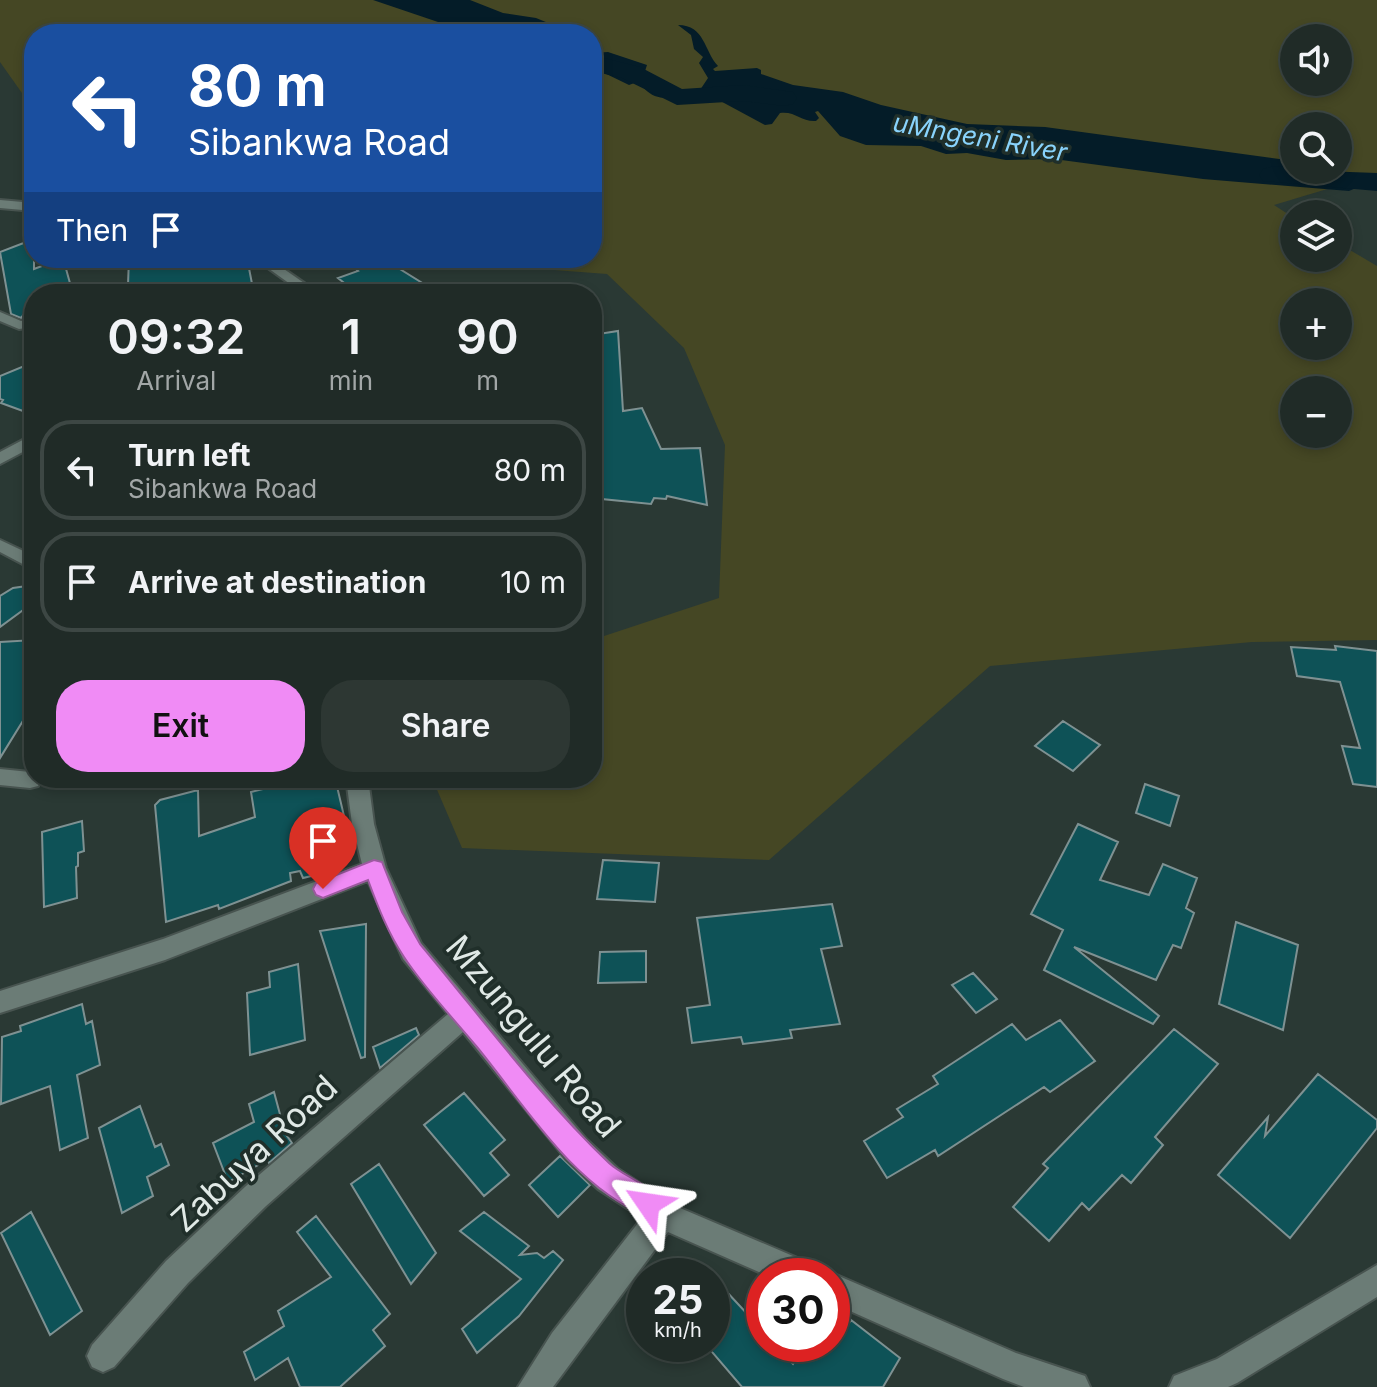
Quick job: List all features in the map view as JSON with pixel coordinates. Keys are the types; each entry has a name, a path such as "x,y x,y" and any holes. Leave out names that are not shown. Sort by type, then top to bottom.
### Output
{"street":[{"path":"0,204 24,206"},
{"path":"275,268 298,284"},
{"path":"0,316 24,324"},
{"path":"0,459 24,445"},
{"path":"0,545 24,558"},
{"path":"0,777 24,779"},
{"name":"Mzungulu Road","path":"358,788 359,807 374,869 392,916 412,951 576,1149 608,1179 663,1215 762,1258"},
{"path":"0,1002 165,949 374,869"},
{"name":"Zabuya Road","path":"103,1356 177,1272 256,1196 465,1015"},
{"path":"534,1387 563,1344 663,1215"},
{"path":"1185,1387 1226,1372 1377,1280"},
{"path":"850,1297 1013,1378 1074,1387"}],"green space":[{"path":"0,0 1377,0 1377,174 1352,182 1352,112 1280,112 1280,184 1344,184 1291,200 1280,200 1280,203 1274,205 1280,209 1280,272 1352,272 1352,251 1377,266 1377,640 1252,642 990,666 769,860 462,848 436,788 602,788 602,637 719,598 725,445 684,348 607,274 528,268 602,268 602,24 24,24 24,96 0,62"}],"water":[{"path":"373,0 470,0 503,13 536,18 551,24 437,24"},
{"path":"678,25 694,29 699,34 718,66 713,69 715,71 757,68 761,74 793,85 843,92 881,105 967,124 1045,127 1280,159 1280,184 1351,184 1356,188 1349,191 1203,179 1054,159 1006,160 967,153 946,154 921,146 866,145 840,136 818,111 815,112 819,118 816,121 780,113 772,124 765,125 700,90 708,78 699,63 703,57 694,49 691,35"},
{"path":"602,52 647,65 645,71 657,78 660,88 673,95 657,97 643,87 645,79 629,85 602,72"}],"building":[{"path":"24,243 24,268 66,268 70,284 24,284 24,314 21,318 11,314 0,252"},
{"path":"129,268 249,268 252,284 143,283 128,284"},
{"path":"355,268 398,268 424,284 346,284 338,278 358,271"},
{"path":"618,331 623,411 642,408 661,449 700,448 707,505 667,496 666,499 654,498 651,504 602,499 602,333"},
{"path":"24,366 24,411 1,403 0,376"},
{"path":"24,586 24,609 0,627 0,596 13,588"},
{"path":"24,641 24,719 0,758 0,642"},
{"path":"1335,646 1377,651 1377,787 1353,784 1342,746 1360,748 1340,682 1297,676 1291,647 1336,650"},
{"path":"1063,721 1100,745 1073,771 1035,746"},
{"path":"1145,784 1179,796 1170,826 1136,813"},
{"path":"267,788 337,788 344,816 323,822 328,872 303,878 300,871 290,873 291,881 219,909 218,905 166,922 155,805 160,800 198,790 199,836 255,817 251,792"},
{"path":"82,821 84,851 78,853 77,898 44,907 42,832"},
{"path":"1078,824 1118,842 1100,880 1149,895 1163,864 1197,878 1186,908 1194,913 1181,948 1173,945 1156,980 1074,947 1159,1016 1153,1024 1044,970 1063,930 1031,914"},
{"path":"603,860 659,863 655,902 597,899"},
{"path":"832,904 842,946 821,949 840,1024 790,1030 792,1038 743,1044 741,1037 692,1043 687,1008 710,1005 697,918"},
{"path":"1236,922 1298,945 1283,1030 1219,1004"},
{"path":"366,924 365,1057 361,1058 320,931"},
{"path":"646,951 646,982 598,983 600,952"},
{"path":"298,964 305,1040 250,1055 247,993 270,987 269,972"},
{"path":"973,973 997,999 976,1013 952,985"},
{"path":"82,1004 86,1024 92,1021 100,1065 77,1075 88,1138 60,1150 50,1086 1,1104 2,1037 21,1031 20,1026"},
{"path":"1060,1020 1095,1061 1050,1092 1044,1087 938,1156 935,1150 887,1178 864,1141 903,1117 897,1109 938,1084 933,1076 1012,1024 1026,1040"},
{"path":"416,1028 419,1035 380,1068 373,1047"},
{"path":"1174,1029 1218,1064 1155,1137 1163,1145 1131,1183 1122,1175 1089,1210 1082,1203 1049,1241 1013,1207 1048,1168 1043,1164"},
{"path":"1318,1074 1377,1120 1377,1128 1290,1238 1218,1175 1268,1117 1265,1136"},
{"path":"274,1092 285,1133 292,1143 269,1163 267,1160 228,1182 213,1143 254,1122 249,1104"},
{"path":"464,1093 505,1140 490,1153 509,1175 484,1196 424,1125"},
{"path":"140,1106 155,1147 161,1144 169,1165 147,1177 153,1196 122,1213 99,1128"},
{"path":"560,1156 590,1185 558,1217 529,1185"},
{"path":"379,1164 436,1253 411,1284 351,1184"},
{"path":"31,1212 82,1311 50,1335 1,1233"},
{"path":"484,1212 529,1246 520,1255 537,1253 544,1258 553,1251 563,1260 519,1316 477,1353 462,1329 521,1279 460,1231"},
{"path":"316,1216 390,1314 373,1330 385,1346 340,1387 300,1387 288,1358 255,1380 244,1352 284,1326 278,1311 331,1277 297,1232"},
{"path":"730,1295 746,1313 746,1362 850,1362 851,1320 900,1358 883,1387 742,1387 721,1362 730,1362"}],"waterway":[{"name":"uMngeni River","path":"602,65 631,72 677,97 743,93 784,98"},
{"name":"uMngeni River","path":"1274,175 1377,182"}],"route":[{"path":"323,889 374,869 392,916 412,951 576,1149 608,1179 648,1204"}]}
